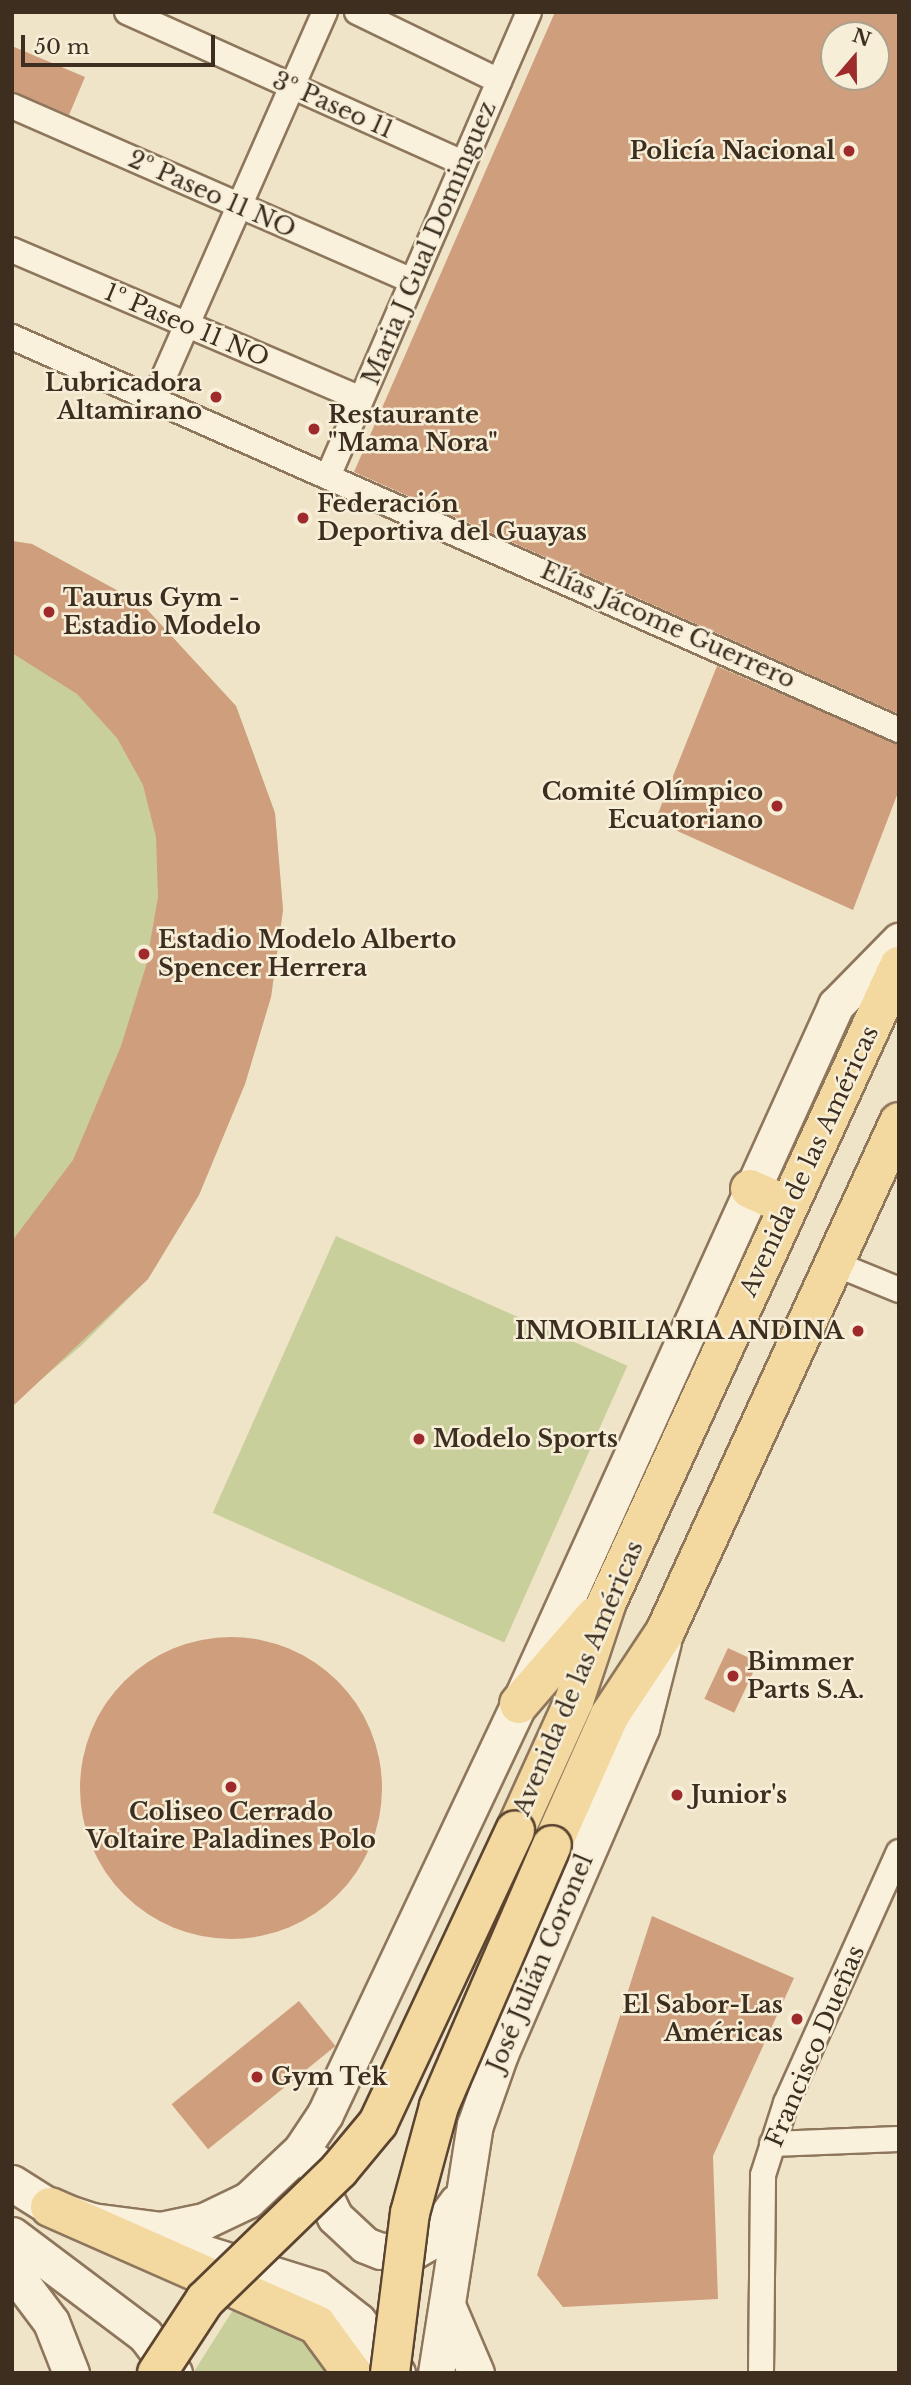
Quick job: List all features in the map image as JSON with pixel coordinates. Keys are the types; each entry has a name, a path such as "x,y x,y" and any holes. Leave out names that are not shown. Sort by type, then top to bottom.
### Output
{"main road":[{"name":"Avenida de las Américas","path":"325,2114 519,1704 750,1189 836,1005 899,941"},
{"name":"Avenida de las Américas","path":"158,2373 205,2300 338,2170 378,2123 574,1701 607,1602 899,966"},
{"name":"Avenida de las Américas","path":"390,2373 408,2225 432,2130 610,1715 665,1632 899,1122"},
{"path":"750,1189 788,1206"},
{"path":"519,1704 607,1602"},
{"name":"José Julián Coronel","path":"436,2373 461,2192 486,2089 641,1728 665,1632"},
{"path":"325,2114 317,2180 335,2217 365,2245 381,2251 415,2250 439,2232 461,2192"},
{"path":"92,2221 161,2230 225,2213 280,2174 325,2114"},
{"path":"12,2183 50,2207 317,2325 352,2373"},
{"path":"50,2207 270,2269 316,2288 358,2321 397,2373"},
{"path":"12,2235 145,2335 174,2373"},
{"path":"12,2270 51,2322 71,2373"},
{"path":"446,2302 476,2373"}],"street":[{"name":"3º Paseo 11","path":"127,12 463,163"},
{"path":"155,397 325,12"},
{"path":"357,12 499,81"},
{"name":"Maria J Gual Dominguez","path":"329,474 529,12"},
{"name":"2º Paseo 11 NO","path":"12,106 412,281"},
{"name":"1º Paseo 11 NO","path":"12,250 361,399"},
{"name":"Elías Jácome Guerrero","path":"12,337 329,474 899,730"},
{"path":"833,1263 899,1290"},
{"name":"Francisco Dueñas","path":"761,2373 759,2207 772,2144 899,1852"},
{"path":"772,2144 899,2139"}],"green space":[{"name":"Estadio Modelo Alberto Spencer Herrera","path":"12,541 32,544 142,604 236,706 275,813 283,910 271,997 245,1084 199,1195 148,1279 81,1346 12,1404"},
{"name":"Modelo Sports","path":"336,1236 627,1366 504,1643 213,1513"},
{"path":"233,2310 325,2348 335,2373 193,2373"}],"building":[{"path":"555,12 899,12 899,714 354,472"},
{"path":"12,46 85,77 69,115 12,91"},
{"name":"Estadio Modelo Alberto Spencer Herrera","path":"12,541 32,544 142,604 236,706 275,813 283,910 271,997 245,1084 199,1195 148,1279 12,1407 12,1241 73,1160 121,1046 146,966 158,897 156,837 143,785 117,738 77,694 12,653"},
{"name":"Comité Olímpico Ecuatoriano","path":"717,666 899,745 899,790 853,910 655,821"},
{"name":"Coliseo Cerrado Voltaire Paladines Polo","path":"216,1637 246,1637 275,1643 302,1654 327,1671 348,1692 365,1717 376,1744 382,1788 380,1818 371,1846 357,1872 338,1895 315,1914 289,1928 261,1937 216,1939 187,1933 160,1922 135,1905 114,1884 97,1859 86,1832 80,1803 80,1773 86,1744 97,1717 114,1692 135,1671 160,1654 187,1643"},
{"name":"Bimmer Parts S.A.","path":"728,1648 758,1662 734,1713 704,1699"},
{"path":"652,1916 794,1978 713,2156 718,2299 563,2307 537,2275"},
{"name":"Gym Tek","path":"299,2001 336,2046 208,2149 172,2104"}],"place":[{"name":"Policía Nacional","path":"849,151"},
{"name":"Lubricadora Altamirano","path":"216,397"},
{"name":"Restaurante \"Mama Nora\"","path":"314,429"},
{"name":"Federación Deportiva del Guayas","path":"303,518"},
{"name":"Taurus Gym - Estadio Modelo","path":"49,612"},
{"name":"Comité Olímpico Ecuatoriano","path":"777,806"},
{"name":"Estadio Modelo Alberto Spencer Herrera","path":"144,954"},
{"name":"INMOBILIARIA ANDINA","path":"858,1331"},
{"name":"Modelo Sports","path":"419,1439"},
{"name":"Bimmer Parts S.A.","path":"733,1676"},
{"name":"Coliseo Cerrado Voltaire Paladines Polo","path":"231,1787"},
{"name":"Junior's","path":"677,1795"},
{"name":"El Sabor-Las Américas","path":"797,2019"},
{"name":"Gym Tek","path":"257,2077"}]}
